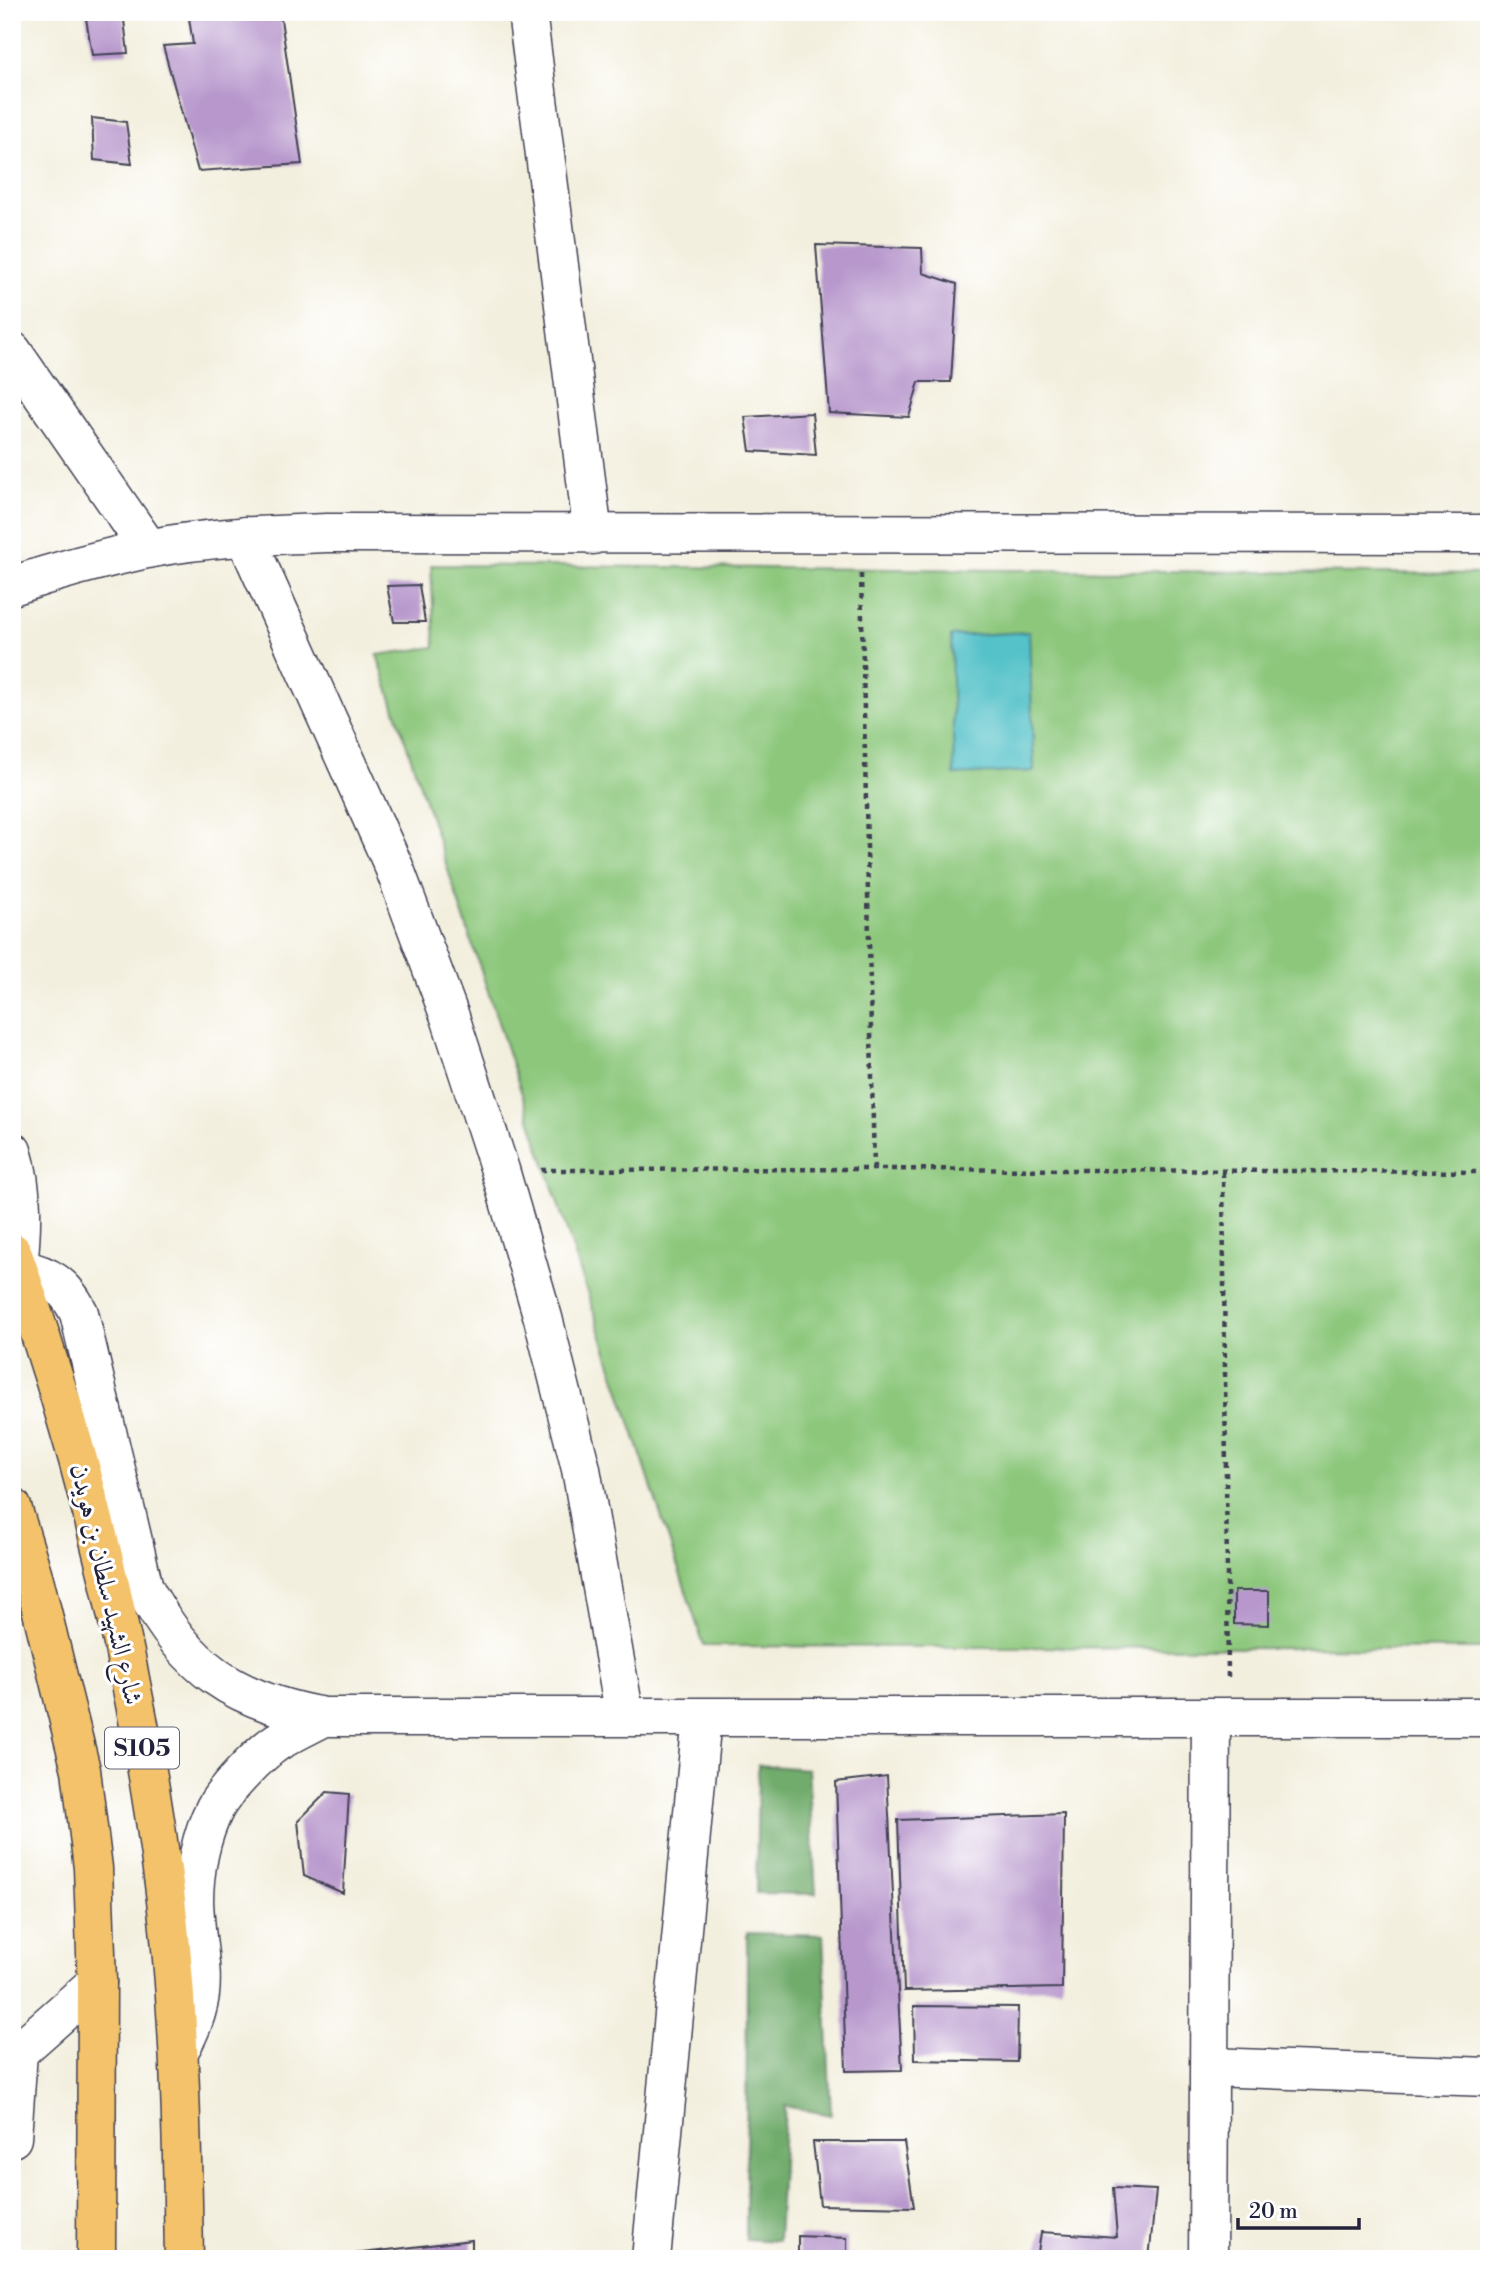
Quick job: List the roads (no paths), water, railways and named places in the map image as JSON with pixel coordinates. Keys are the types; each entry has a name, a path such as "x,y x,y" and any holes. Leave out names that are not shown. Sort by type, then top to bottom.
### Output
{"highway":[{"name":"شارع الشهيد سلطان بن هويدن","path":"15,1260 76,1450 135,1705 164,1885 179,2051 184,2259"},
{"name":"S105","path":"12,1507 23,1582 81,1770 93,1868 97,1982 96,2259"}],"street":[{"path":"527,12 593,535"},
{"path":"12,351 149,549"},
{"path":"12,586 65,568 149,549 245,536 328,533 1489,534"},
{"path":"245,536 394,867 450,1017 500,1170 543,1318 581,1469 625,1717"},
{"path":"12,1151 21,1195 22,1231 15,1260 58,1284 72,1299 79,1313 144,1588 162,1622 196,1660 216,1677 249,1697 286,1710 324,1717 1489,1717"},
{"path":"179,2051 197,2015 202,1990 194,1900 199,1853 216,1808 246,1770 275,1744 324,1717"},
{"path":"651,2259 702,1717"},
{"path":"1208,2259 1209,2067 1220,1717"},
{"path":"12,2138 15,2052 97,1982"},
{"path":"1209,2067 1489,2077"}],"water":[{"path":"1029,632 1034,771 954,775 951,636"}]}
